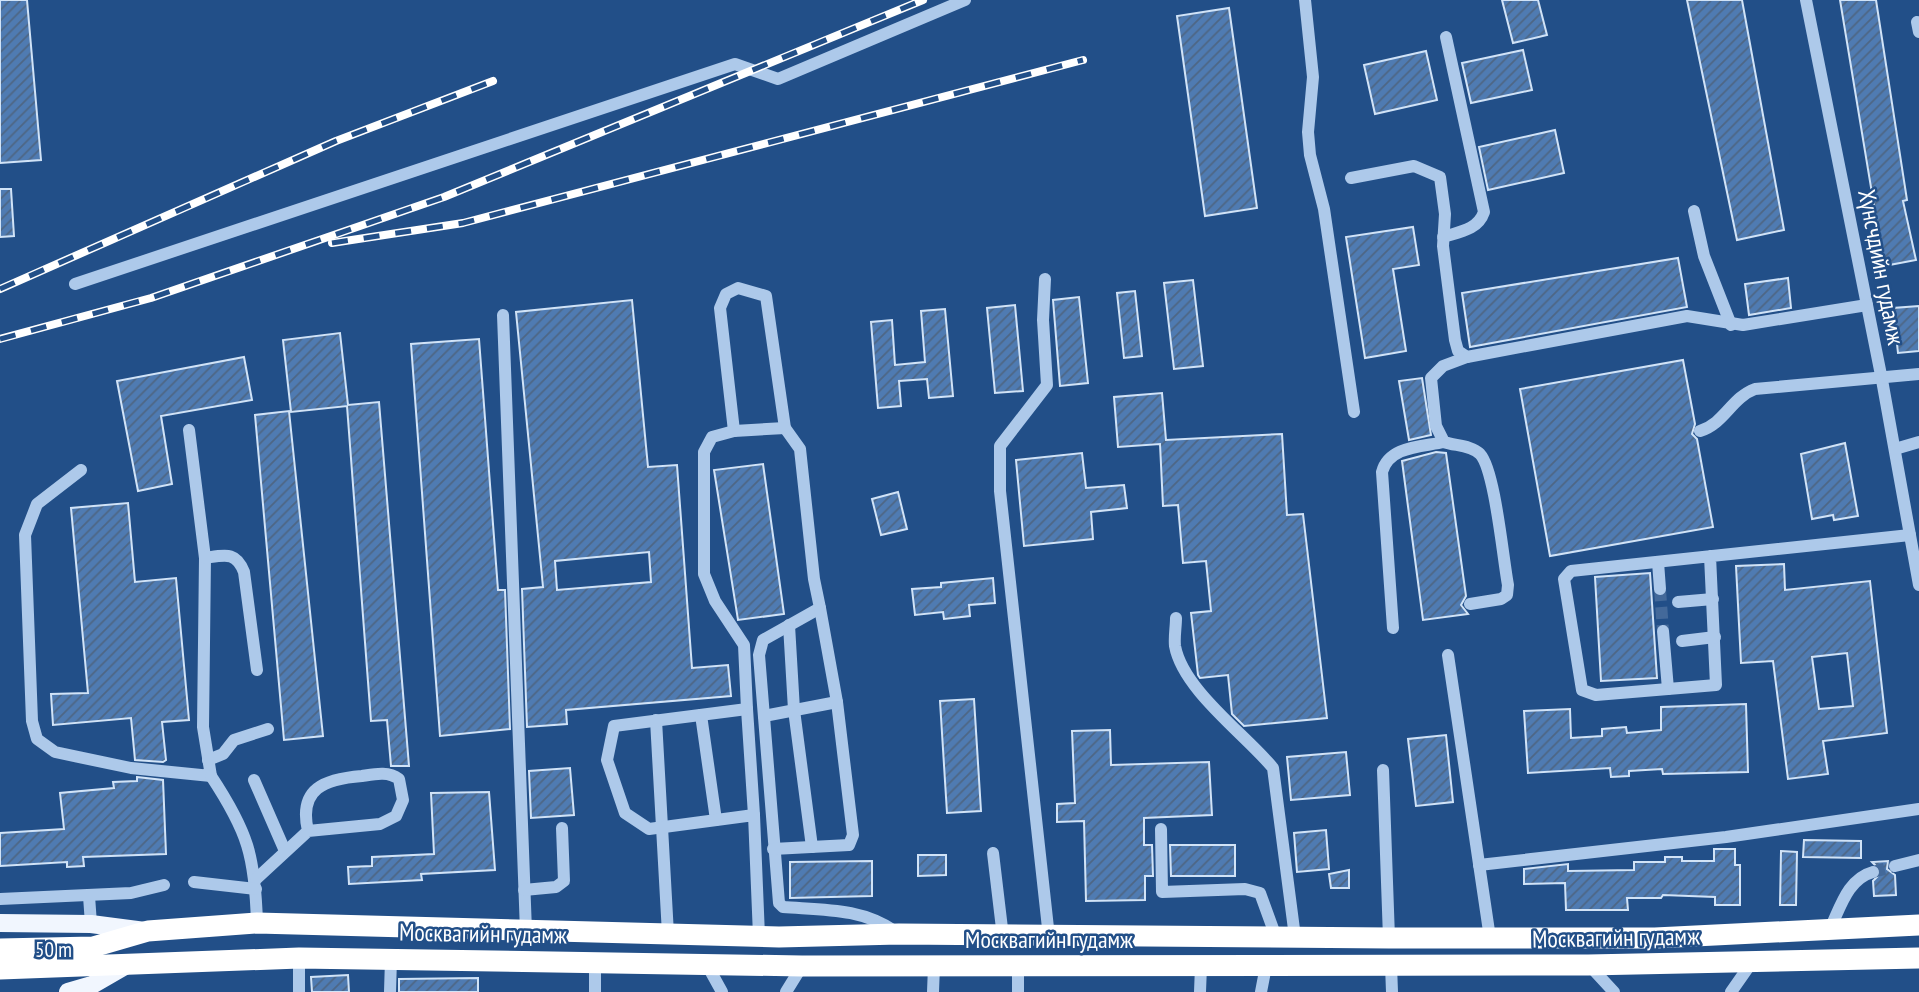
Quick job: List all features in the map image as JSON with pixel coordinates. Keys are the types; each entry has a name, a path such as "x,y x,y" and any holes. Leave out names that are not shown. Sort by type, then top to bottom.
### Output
{"highway":[{"name":"Москвагийн гудамж","path":"0,949 93,947 148,931 257,923 759,936 899,934 1003,937 1390,938 1655,938 1919,925"},
{"name":"Москвагийн гудамж","path":"0,969 299,958 802,966 1266,966 1588,965 1919,958"}],"main road":[{"path":"5,923 91,925 148,931"},
{"path":"68,992 92,985 125,966"}],"street":[{"path":"75,284 735,64 778,79 965,0"},
{"path":"1305,0 1313,77 1308,132 1310,155 1324,209 1353,412"},
{"name":"Хүнсчдийн гудамж","path":"1806,0 1882,380 1919,585"},
{"path":"1443,237 1472,228 1481,220 1484,212 1446,37"},
{"path":"1351,178 1414,166 1434,172 1442,184 1443,237 1455,340 1458,351 1467,357"},
{"path":"1694,211 1704,256 1731,325"},
{"path":"1045,279 1043,320 1047,385 1000,446 1000,491 1049,937"},
{"path":"734,431 720,308 726,294 738,288 766,296 785,428 800,449 814,579 836,702 853,835 849,845 773,849"},
{"path":"1444,442 1437,432 1431,378 1443,366 1467,357 1687,316 1731,325 1867,305"},
{"path":"503,315 526,931"},
{"path":"1700,431 1720,422 1740,397 1755,389 1882,380 1919,374"},
{"path":"759,936 744,645 715,601 704,574 704,452 712,437 734,431 785,428"},
{"path":"189,430 205,558 203,727 211,776 235,812 254,860 257,923"},
{"path":"1393,628 1382,472 1385,461 1395,453 1444,442 1473,449 1483,458 1494,499 1508,584 1507,595 1501,599 1470,604"},
{"path":"1895,449 1919,442"},
{"path":"81,470 37,504 25,535 32,721 37,739 55,752 131,768 211,776"},
{"path":"1710,556 1716,685 1596,695 1582,690 1563,579 1571,571 1710,556 1910,535"},
{"path":"205,558 230,554 239,559 244,572 257,670"},
{"path":"1658,562 1660,589"},
{"path":"1678,602 1713,599"},
{"path":"820,608 763,640 759,655 773,849 781,905 861,914 876,918 899,934"},
{"path":"1176,618 1175,646 1183,668 1227,724 1259,750 1273,768 1285,937"},
{"path":"789,625 794,710 812,847"},
{"path":"1663,631 1668,689"},
{"path":"1682,640 1715,637"},
{"path":"1448,655 1490,938"},
{"path":"764,716 836,702"},
{"path":"747,709 614,726 607,760 625,813 649,829 754,815"},
{"path":"701,715 716,820"},
{"path":"656,720 668,934"},
{"path":"208,760 223,754 234,740 268,729"},
{"path":"1383,770 1390,938"},
{"path":"256,884 285,851 309,831 388,822 396,816 402,800 399,779 386,773 332,780 320,785 313,792 306,810 309,831"},
{"path":"254,780 285,851"},
{"path":"1479,865 1726,837 1919,809"},
{"path":"524,890 556,887 564,881 562,828"},
{"path":"1161,829 1163,892 1245,889 1260,893 1285,937"},
{"path":"993,853 1003,937"},
{"path":"1895,866 1919,860"},
{"path":"1829,931 1850,887 1861,875 1873,872"},
{"path":"194,882 256,884"},
{"path":"5,923 7,899 131,893 164,885"},
{"path":"89,896 91,925"},
{"path":"299,958 299,992"},
{"path":"390,992 391,959"},
{"path":"595,962 595,992"},
{"path":"1731,992 1752,962"},
{"path":"706,963 722,992"},
{"path":"1391,965 1392,992"},
{"path":"1588,965 1614,992"},
{"path":"786,992 802,966"},
{"path":"933,992 934,966"},
{"path":"1018,966 1018,992"},
{"path":"1200,992 1201,966"},
{"path":"1261,992 1266,966"}],"building":[{"path":"0,0 27,0 41,160 0,163"},
{"path":"1502,0 1538,0 1547,35 1513,43"},
{"path":"1687,0 1742,0 1784,230 1737,240"},
{"path":"1840,0 1876,0 1907,200 1903,201 1916,260 1884,266"},
{"path":"1229,8 1257,208 1205,216 1177,16"},
{"path":"1523,50 1532,90 1471,103 1462,63"},
{"path":"1426,51 1437,100 1375,114 1364,65"},
{"path":"1555,130 1564,173 1488,190 1479,147"},
{"path":"0,189 11,189 14,236 0,237"},
{"path":"1413,227 1419,265 1393,269 1406,351 1365,358 1346,237"},
{"path":"1678,258 1687,307 1470,347 1462,293"},
{"path":"1788,278 1791,308 1749,315 1745,284"},
{"path":"1193,280 1203,366 1174,369 1164,283"},
{"path":"1135,291 1142,356 1124,358 1117,293"},
{"path":"1079,297 1088,383 1060,386 1053,300"},
{"path":"632,300 648,467 677,465 692,668 728,665 731,696 566,710 567,724 527,727 522,589 543,587 516,312","holes":["649,552 651,582 557,590 555,561"]},
{"path":"1015,305 1023,391 995,393 987,308"},
{"path":"1919,306 1919,351 1898,353 1893,308"},
{"path":"945,309 953,396 929,398 927,379 899,381 901,406 878,408 871,322 892,320 895,365 925,362 921,311"},
{"path":"340,333 348,405 379,402 409,766 391,766 387,720 371,721 347,406 291,412 283,340"},
{"path":"479,339 498,590 505,590 510,729 440,736 411,344"},
{"path":"244,357 252,400 161,416 172,484 138,491 117,381"},
{"path":"1683,360 1695,424 1692,434 1697,439 1713,527 1550,556 1520,389"},
{"path":"1422,378 1431,435 1409,440 1399,381"},
{"path":"1162,393 1166,440 1282,434 1287,515 1303,514 1327,718 1244,726 1232,714 1228,675 1200,678 1198,675 1191,613 1211,611 1206,561 1183,563 1178,505 1163,506 1160,444 1118,447 1114,397"},
{"path":"289,411 323,736 284,740 255,415"},
{"path":"1845,443 1858,516 1834,520 1833,515 1812,519 1801,454"},
{"path":"1436,452 1446,453 1466,596 1461,605 1468,614 1423,620 1402,461"},
{"path":"1082,453 1086,488 1124,485 1127,508 1091,512 1093,539 1024,546 1016,460"},
{"path":"763,464 784,614 738,620 714,470"},
{"path":"898,492 907,529 881,535 872,499"},
{"path":"128,503 135,582 176,578 189,720 162,722 166,760 163,762 135,760 131,718 53,725 51,694 88,693 71,508"},
{"path":"1784,564 1785,590 1870,581 1887,733 1823,741 1828,774 1788,779 1773,661 1741,663 1736,566","holes":["1847,653 1853,706 1819,709 1812,657"]},
{"path":"1650,573 1657,678 1601,681 1595,577"},
{"path":"993,578 995,603 969,605 970,616 944,619 943,612 915,615 912,589"},
{"path":"974,699 981,811 947,813 940,701"},
{"path":"1746,704 1748,772 1663,774 1662,769 1629,771 1629,776 1611,777 1610,768 1528,773 1524,711 1570,709 1571,738 1602,736 1602,729 1626,727 1627,733 1661,730 1661,707"},
{"path":"1110,730 1111,765 1209,762 1212,815 1144,818 1144,845 1152,845 1153,876 1145,876 1145,900 1086,901 1084,821 1057,822 1057,804 1075,803 1072,731"},
{"path":"1446,735 1453,802 1416,806 1408,739"},
{"path":"1346,752 1350,795 1291,800 1287,757"},
{"path":"570,768 574,815 531,818 529,771"},
{"path":"137,777 163,780 166,854 83,857 84,866 67,867 67,862 0,866 0,833 64,829 60,793 114,788 113,782 137,781"},
{"path":"489,792 495,870 421,874 422,880 349,884 348,867 372,866 372,857 434,854 431,793"},
{"path":"1326,830 1329,869 1297,872 1294,833"},
{"path":"1804,840 1861,841 1861,858 1803,857"},
{"path":"1170,845 1235,845 1235,876 1171,876"},
{"path":"1714,849 1735,849 1735,865 1740,865 1740,905 1715,905 1715,897 1663,895 1661,898 1627,898 1628,910 1566,910 1565,883 1524,884 1524,869 1568,864 1568,871 1634,870 1634,862 1665,862 1665,857 1682,857 1682,861 1714,861"},
{"path":"1781,851 1797,852 1796,905 1780,905"},
{"path":"918,855 946,855 946,875 918,876"},
{"path":"872,861 872,896 790,898 790,862"},
{"path":"1888,861 1887,869 1895,875 1896,895 1874,896 1873,881 1882,872 1872,862"},
{"path":"1349,870 1349,888 1331,888 1329,874"},
{"path":"348,975 349,992 312,992 311,977"},
{"path":"478,978 478,992 399,992 399,979"}],"tunnel":[{"path":"1660,589 1663,631"},
{"path":"1873,872 1895,866"}],"railway":[{"path":"0,339 151,298 444,197 923,0"},
{"path":"332,243 463,223 1083,60"},
{"path":"0,289 336,141 493,81"}]}
